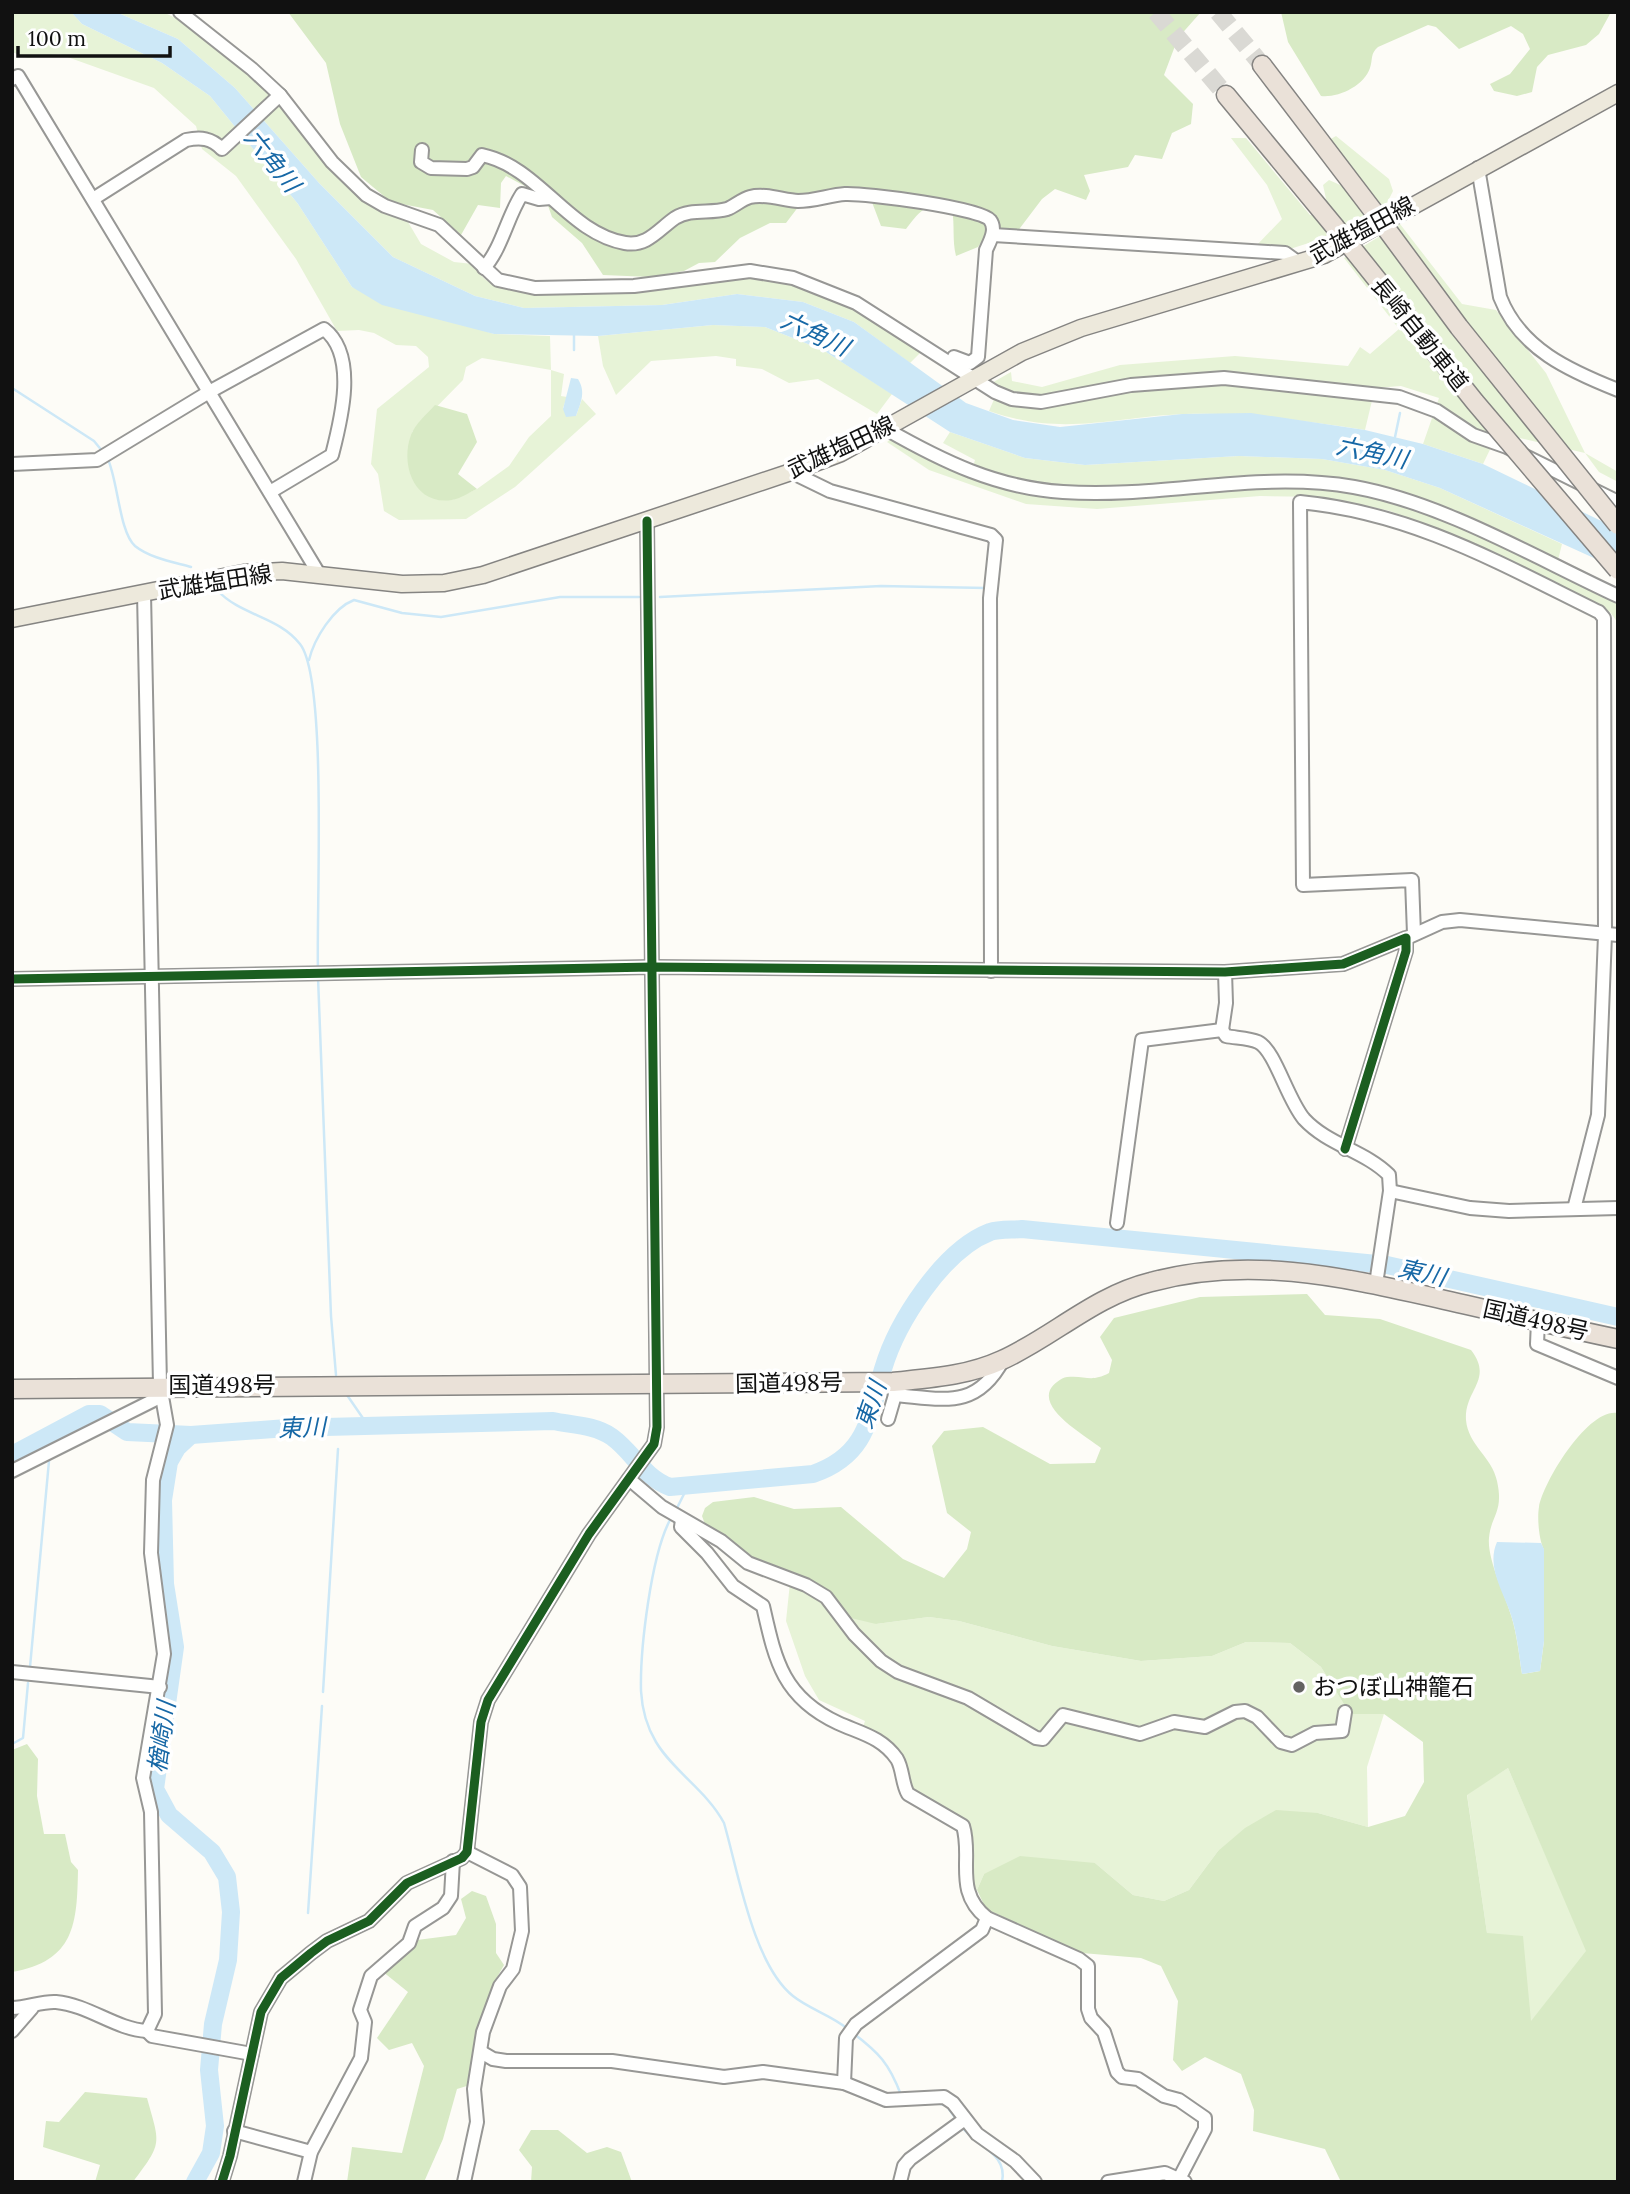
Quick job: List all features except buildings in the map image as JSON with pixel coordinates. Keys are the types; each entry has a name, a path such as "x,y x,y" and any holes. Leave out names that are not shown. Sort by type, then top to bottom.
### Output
{"highway":[{"name":"長崎自動車道","path":"1262,65 1459,327 1618,524"},
{"name":"長崎自動車道","path":"1226,96 1475,402 1618,570"},
{"name":"国道498号","path":"12,1389 161,1391 865,1382 894,1388 963,1374 1003,1360 1120,1292 1183,1274 1256,1268 1377,1280 1618,1339"}],"main road":[{"name":"武雄塩田線","path":"12,619 244,573 282,570 402,584 444,583 483,575 841,453 1022,352 1081,328 1324,255 1618,93"}],"street":[{"path":"180,12 252,69 331,162 366,195 385,206 439,225 470,251 498,280 535,288 634,286 750,271 793,278 856,303 939,354 971,380 1012,399 1041,402 1131,385 1224,378 1399,397 1437,411 1473,435 1507,447 1618,502"},
{"path":"12,79 18,76 319,574"},
{"path":"93,199 186,140 198,138 214,141 222,149 277,97"},
{"path":"422,150 421,162 431,168 467,169 482,155 497,158 590,230 625,243 636,244 649,239 677,217 692,212 728,209 750,197 799,201 846,194 965,210 988,217 993,225 993,235 984,263 978,357 970,363 939,354"},
{"path":"1478,168 1500,297 1506,312 1547,358 1618,390"},
{"path":"484,268 493,258 510,212 522,194 540,199 551,198"},
{"path":"993,235 1285,253 1299,262"},
{"path":"1254,252 1258,275"},
{"path":"12,464 97,460 209,392 324,329 334,337 344,374 344,410 332,455 270,492"},
{"path":"888,427 968,472 1013,485 1064,492 1116,492 1234,482 1298,482 1354,487 1420,506 1618,596"},
{"path":"791,472 830,491 991,535 996,540 990,598 991,971"},
{"path":"1345,1149 1410,936 1412,880 1303,885 1300,502 1349,507 1402,521 1466,547 1599,612 1604,618 1611,935 1598,1115 1574,1209"},
{"path":"467,1852 481,1722 488,1700 589,1534 654,1444 657,1427 654,1384 647,521"},
{"path":"144,593 161,1391 167,1424 153,1480 152,1543 153,1578 164,1654 143,1778 150,1812 151,1934 155,1960 155,2014 147,2031"},
{"path":"12,979 652,967 1225,972 1343,964 1442,922 1460,920 1611,935"},
{"path":"1225,972 1222,1030 1226,1036 1256,1042 1269,1049 1286,1094 1305,1120 1345,1149 1382,1168 1389,1175 1390,1191 1377,1280"},
{"path":"1117,1223 1142,1040 1222,1030"},
{"path":"1390,1191 1470,1208 1618,1208"},
{"path":"1538,1321 1537,1344 1618,1378"},
{"path":"888,1419 894,1388"},
{"path":"12,1471 120,1416 161,1391"},
{"path":"630,1477 662,1507 721,1541 762,1570 806,1585 825,1597 870,1651 898,1672 968,1698 1036,1738 1044,1739 1050,1735 1063,1715 1140,1734 1174,1722 1205,1727 1235,1712 1245,1711 1257,1717 1281,1742 1292,1745 1315,1733 1342,1731 1345,1712"},
{"path":"682,1520 681,1527 707,1553 733,1586 763,1606 776,1664 799,1697 836,1722 876,1738 898,1760 908,1794 963,1826 965,1882 978,1910 987,1918 1079,1959 1087,1966 1088,2009 1091,2018 1104,2032 1117,2072 1122,2077 1138,2079 1164,2096 1179,2100 1205,2118 1205,2129 1182,2179 1165,2173 1108,2182"},
{"path":"12,1672 160,1688"},
{"path":"222,2182 261,2012 281,1978 327,1941 376,1916 407,1883 467,1852"},
{"path":"464,2182 477,2122 474,2089 483,2032 500,1986 513,1969 522,1931 520,1887 501,1867 474,1858 467,1852"},
{"path":"304,2182 311,2152 361,2058 365,2022 360,2010 371,1976 409,1943 415,1926 443,1908 451,1896 453,1861"},
{"path":"844,2083 846,2038 856,2024 982,1930 987,1918"},
{"path":"12,2008 32,2008 56,2002 84,2009 132,2030 147,2031 152,2036 252,2054"},
{"path":"12,2031 32,2008"},
{"path":"481,2052 493,2059 506,2061 612,2061 724,2077 763,2072 844,2083 893,2100 944,2097 960,2123 1015,2161 1035,2182"},
{"path":"900,2182 904,2166 910,2159 960,2123"},
{"path":"234,2131 311,2152"}],"green space":[{"path":"12,12 71,12 82,24 162,63 210,96 298,204 352,287 494,334 550,336 551,370 564,374 561,396 567,397 563,408 576,416 582,399 596,414 515,487 466,519 399,520 384,511 378,474 371,464 377,409 429,367 428,357 416,346 396,345 374,333 359,330 337,331 296,259 236,176 202,149 196,126 154,88 59,54 28,58 12,52","holes":["482,358 551,370 551,416 529,437 509,466 477,489 452,500 412,432 463,380 466,367"]},
{"path":"116,12 163,12 190,25 251,76 282,108 330,170 364,202 408,222 421,244 454,262 473,264 486,280 500,286 548,292 607,292 744,278 786,281 840,301 874,319 922,351 910,363 854,322 803,302 737,294 662,305 524,308 475,296 393,257 319,183 235,88 178,39"},
{"path":"288,12 1201,12 1178,38 1164,75 1193,104 1191,124 1172,133 1162,159 1135,155 1128,167 1084,175 1090,191 1086,200 1055,189 1042,199 1017,232 987,233 978,247 956,256 952,209 925,209 906,229 881,226 867,189 805,198 786,223 770,223 740,238 715,262 699,263 684,271 651,277 603,275 582,243 552,217 545,197 506,176 501,183 500,208 478,205 461,235 433,210 391,202 361,177 340,124 326,63"},
{"path":"1281,12 1611,12 1599,34 1586,45 1548,55 1537,67 1532,92 1517,96 1494,91 1490,84 1510,74 1530,49 1523,34 1511,26 1459,49 1436,27 1428,25 1378,47 1367,74 1350,90 1321,96 1288,42"},
{"path":"1336,136 1389,179 1393,191 1386,205 1318,240 1290,249 1255,247 1282,219 1267,185 1231,138 1246,138 1310,215 1321,216 1328,208 1323,185 1329,180 1358,193 1329,140"},
{"path":"1400,224 1462,304 1496,310 1546,373 1585,453 1498,433 1483,464 1423,444 1439,398 1401,386 1375,388 1365,430 1230,414 1185,414 1087,423 1040,423 989,411 998,390 990,384 1011,372 1012,381 1042,387 1120,365 1235,356 1348,366 1360,347 1370,354 1399,329 1344,258"},
{"path":"713,325 765,327 823,350 892,394 877,414 818,379 789,383 762,369 736,366 736,359 716,356 651,361 616,395 603,366 598,336"},
{"path":"435,405 467,414 477,442 458,474 477,489 452,500 439,500 419,490 409,470 407,458 411,435"},
{"path":"950,432 1025,458 1085,465 1239,456 1322,459 1385,470 1440,488 1562,544 1555,572 1618,600 1618,623 1610,612 1468,542 1390,511 1324,497 1260,496 1097,509 1026,504 929,470 887,442 893,437 970,477 975,460 943,443"},
{"path":"1585,453 1618,472 1618,482 1599,472"},
{"path":"1307,1294 1325,1315 1380,1319 1471,1350 1480,1369 1469,1401 1466,1420 1471,1437 1490,1465 1497,1481 1499,1500 1490,1530 1489,1547 1513,1622 1522,1674 1540,1671 1544,1641 1544,1550 1538,1517 1543,1495 1559,1464 1582,1433 1606,1414 1618,1413 1618,2182 1341,2182 1325,2149 1253,2131 1254,2110 1241,2074 1205,2057 1182,2071 1173,2060 1178,2001 1161,1966 1141,1958 1082,1953 986,1909 977,1890 984,1874 1020,1856 1095,1863 1133,1895 1164,1901 1189,1890 1218,1851 1245,1828 1276,1810 1318,1813 1368,1827 1405,1816 1424,1782 1423,1742 1384,1714 1350,1714 1321,1667 1290,1643 1246,1642 1212,1656 1141,1661 1052,1646 959,1621 929,1617 876,1624 851,1618 808,1578 758,1563 706,1527 702,1516 705,1508 713,1502 754,1497 794,1509 841,1507 903,1559 944,1578 967,1549 971,1532 947,1513 932,1446 944,1431 983,1427 1050,1464 1095,1463 1101,1448 1058,1414 1049,1398 1051,1388 1067,1377 1092,1378 1109,1373 1112,1360 1100,1337 1114,1318 1200,1297","holes":["1508,1768 1586,1951 1531,2021 1523,1936 1487,1933 1467,1795"]},
{"path":"791,1573 808,1578 876,1624 929,1617 959,1621 1052,1646 1141,1661 1212,1656 1246,1642 1290,1643 1321,1667 1350,1714 1384,1714 1367,1767 1368,1827 1318,1813 1218,1851 1189,1890 1164,1901 1133,1895 1095,1863 984,1874 977,1890 972,1889 967,1825 961,1817 911,1790 901,1760 890,1744 863,1727 865,1721 819,1700 805,1676 786,1621"},
{"path":"27,1744 38,1759 37,1796 44,1834 65,1834 71,1862 78,1870 76,1907 68,1937 60,1949 49,1959 33,1967 12,1972 12,1750"},
{"path":"1508,1768 1587,1951 1531,2022 1487,1933 1467,1794"},
{"path":"472,1891 486,1896 496,1924 496,1953 504,1965 490,1993 480,2023 473,2053 470,2085 457,2089 443,2139 424,2182 347,2182 352,2147 402,2153 424,2066 412,2043 389,2050 377,2038 408,1992 382,1971 417,1940 456,1935 466,1918 461,1899"},
{"path":"85,2092 147,2098 155,2125 156,2143 150,2159 133,2182 95,2182 100,2165 43,2147 46,2121 59,2122"},
{"path":"531,2130 558,2130 587,2153 607,2147 621,2152 632,2182 531,2182 532,2167 519,2150"}],"water":[{"name":"六角川","path":"71,12 116,12 178,39 235,88 319,183 393,257 475,296 524,308 662,305 737,294 803,302 854,322 966,403 1013,420 1060,427 1182,414 1251,413 1365,430 1423,444 1483,464 1618,529 1618,569 1440,488 1385,470 1322,459 1239,456 1085,465 1025,458 950,432 823,350 765,327 713,325 598,336 494,334 382,305 352,287 298,204 210,96 162,63 82,24"},
{"path":"571,378 578,379 582,397 576,416 566,417 563,409"},
{"path":"1497,1542 1541,1543 1544,1549 1544,1641 1540,1671 1522,1674 1513,1622 1494,1569"}],"waterway":[{"path":"574,335 574,350"},
{"path":"12,388 94,441 103,452"},
{"name":"六角川","path":"1395,437 1400,413"},
{"path":"107,457 125,529 135,546 148,554 191,567"},
{"path":"660,597 881,586 986,588"},
{"path":"217,590 227,599 291,635 300,644 309,666 314,702 319,799 318,971"},
{"path":"309,660 326,625 339,610 354,600 402,613 441,617 560,597 639,597"},
{"path":"318,977 331,1316 336,1375"},
{"name":"東川","path":"12,1455 89,1414 100,1414 127,1432 191,1435 287,1428 553,1421 605,1433 620,1443 653,1477 670,1487 813,1474 831,1466 856,1445 869,1418 890,1350 924,1290 955,1254 972,1241 990,1232 1002,1230 1022,1229 1387,1265 1618,1317"},
{"path":"347,1395 369,1427"},
{"name":"楢崎川","path":"191,1435 177,1448 169,1462 163,1500 165,1584 175,1647 155,1789 169,1815 212,1852 227,1877 231,1912 228,1960 213,2024 209,2070 215,2126 211,2153 195,2182"},
{"path":"323,1692 338,1449"},
{"path":"30,1667 49,1461"},
{"path":"676,1510 688,1486"},
{"path":"671,1518 652,1577 642,1651 641,1691 648,1724 663,1753 709,1801 724,1823 757,1940 779,1981 799,2001 848,2029"},
{"path":"12,1744 23,1738 28,1683"},
{"path":"308,1913 322,1706"},
{"path":"853,2033 882,2060 901,2095"},
{"path":"935,2103 946,2105 956,2119"},
{"path":"905,2104 918,2104"},
{"path":"962,2127 996,2157 1003,2172 1002,2182"}],"tunnel":[{"path":"1156,12 1226,95"},
{"path":"1218,12 1262,65"}],"cycle path":[{"path":"222,2182 261,2012 281,1978 311,1953 327,1941 369,1921 407,1883 462,1858 467,1852 481,1722 488,1700 589,1534 654,1444 657,1427 647,521"},
{"path":"12,979 652,967 1225,972 1343,964 1406,938 1406,951 1345,1149"}],"place":[{"name":"おつぼ山神籠石","path":"1299,1687"}]}
